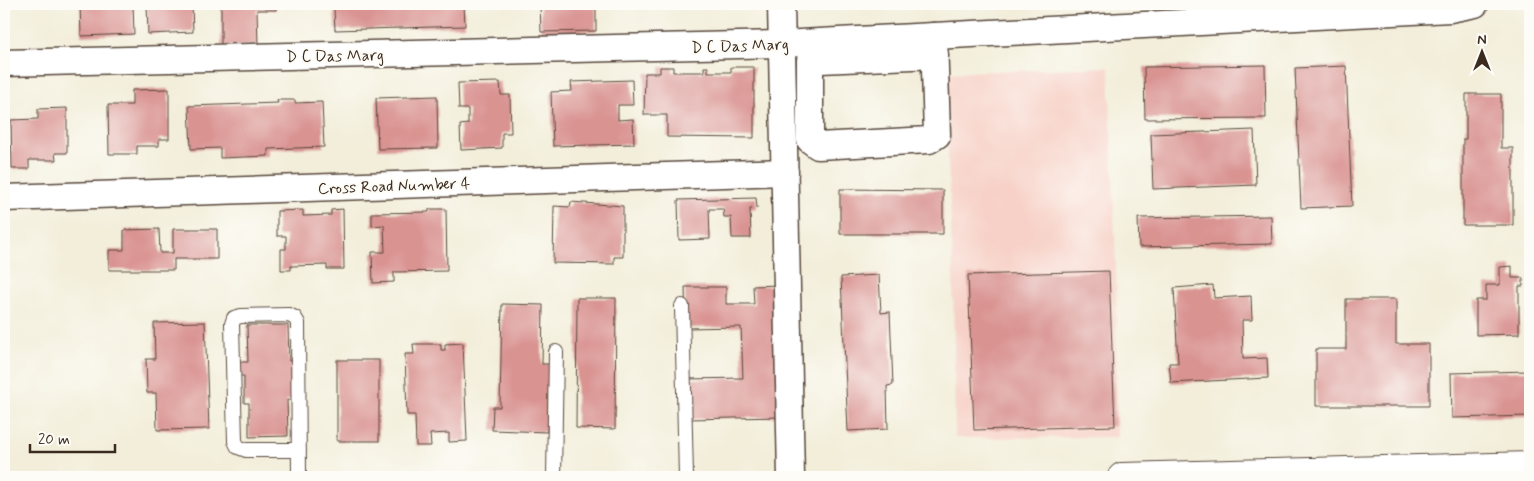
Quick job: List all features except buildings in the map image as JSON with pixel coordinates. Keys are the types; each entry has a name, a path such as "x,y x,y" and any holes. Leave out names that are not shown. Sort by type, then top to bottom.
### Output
{"street":[{"path":"780,4 791,477"},
{"name":"D C Das Marg","path":"4,63 781,53 935,46 1450,9 1475,4"},
{"path":"810,60 810,140 812,144 818,146 934,138 937,135 935,46"},
{"path":"781,53 810,60 861,49"},
{"path":"783,115 810,114"},
{"name":"Cross Road Number 4","path":"4,198 785,172"},
{"path":"1122,477 1530,466"}],"lane":[{"path":"682,306 686,477"},
{"path":"299,450 246,450 238,447 235,442 232,324 234,318 241,316 289,315 296,318 298,323 299,450 299,477"},
{"path":"554,477 556,352"}],"shaded area":[{"path":"1109,67 1116,266 1117,437 955,438 953,267 944,73"}]}
